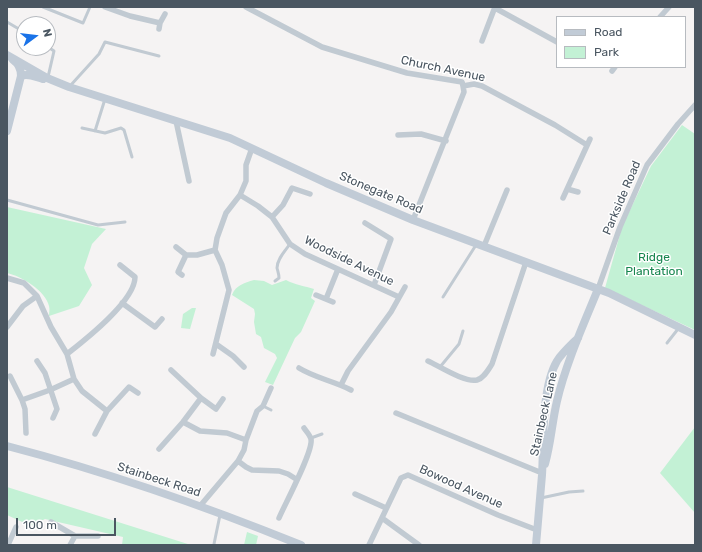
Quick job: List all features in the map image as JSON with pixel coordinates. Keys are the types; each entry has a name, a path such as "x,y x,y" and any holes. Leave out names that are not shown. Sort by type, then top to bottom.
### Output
{"street":[{"path":"105,7 159,26 164,14"},
{"name":"Church Avenue","path":"246,7 322,47 407,74 462,82 463,86 474,84 482,86 555,125 587,145"},
{"path":"661,16 668,7"},
{"path":"482,41 495,8 556,41"},
{"name":"Stonegate Road","path":"7,56 47,79"},
{"name":"Stonegate Road","path":"7,56 16,62 21,74"},
{"name":"Stonegate Road","path":"7,62 21,74 47,79 104,99 230,138 326,183 413,220 598,289 695,335"},
{"path":"7,131 21,74 33,70"},
{"path":"413,220 446,141 464,92 463,86"},
{"name":"Parkside Road","path":"598,289 620,227 647,165 678,124 695,105"},
{"path":"176,121 189,181"},
{"path":"398,135 421,134 446,141"},
{"path":"564,198 590,139"},
{"path":"213,354 229,290 222,265 215,250 216,238 226,213 240,195 246,181 246,165 252,148"},
{"path":"272,217 283,205 292,188 310,194"},
{"path":"567,189 578,192"},
{"path":"481,245 507,190"},
{"name":"Woodside Avenue","path":"240,195 272,217 290,244 305,254 399,297"},
{"path":"365,223 391,239 374,285"},
{"path":"176,247 186,255 197,255 215,250"},
{"path":"182,275 178,272 186,255"},
{"path":"428,361 469,380 477,380 486,373 492,364 526,262"},
{"path":"67,354 96,331 122,303 135,284 135,277 120,265"},
{"path":"326,299 338,269"},
{"path":"7,278 24,283 37,296 50,327 67,354 74,379 82,391 107,411"},
{"name":"Woodside Avenue","path":"341,385 348,371 392,312 405,287"},
{"name":"Stainbeck Lane","path":"542,473 548,451 557,401 578,338 598,289"},
{"path":"316,295 333,302"},
{"path":"7,327 23,306 37,296"},
{"path":"122,303 155,327 162,320"},
{"name":"Stainbeck Lane","path":"536,545 542,473 542,442 550,378 557,360 578,338"},
{"path":"216,344 233,356 244,367"},
{"path":"37,361 45,373 57,410 53,418"},
{"path":"300,368 309,374 351,390"},
{"path":"171,370 201,398 216,409 223,399"},
{"path":"10,376 25,409 26,433"},
{"path":"22,400 50,390 74,379"},
{"path":"95,434 107,411 129,387 138,393"},
{"path":"200,506 238,461 244,450 246,440 257,411 263,406 271,388"},
{"path":"159,449 183,422 201,398"},
{"path":"396,413 542,473"},
{"path":"183,422 200,431 227,432 246,440"},
{"path":"279,518 311,447 311,438 304,428"},
{"name":"Stainbeck Road","path":"7,446 63,461 200,506 301,545"},
{"path":"238,461 252,470 279,471 296,479"},
{"name":"Bowood Avenue","path":"369,545 402,478 408,475 498,515 537,530"},
{"path":"355,494 386,508"},
{"path":"382,518 419,545"},
{"path":"51,522 75,536 98,536"},
{"path":"8,545 16,527"},
{"path":"70,545 75,536"}],"lane":[{"path":"43,7 83,23 90,7"},
{"path":"7,22 16,27"},
{"path":"69,87 99,54 105,42 159,56"},
{"path":"47,79 53,56"},
{"path":"95,131 104,99"},
{"path":"82,128 105,133 121,128 124,130 132,157"},
{"path":"7,200 98,225 125,222"},
{"path":"276,281 280,274 277,269 280,258 290,244"},
{"path":"443,297 481,245"},
{"path":"667,344 679,327"},
{"path":"440,367 459,344 462,331"},
{"path":"263,406 271,410"},
{"path":"311,438 322,434"},
{"path":"540,498 569,492 583,491"},
{"path":"214,544 220,514"}],"green space":[{"name":"Ridge Plantation","path":"682,125 695,134 695,330 605,288 622,227 651,166"},
{"path":"7,207 106,229 92,244 84,268 92,285 79,306 49,316 47,300 43,295 26,281 7,273"},
{"path":"254,280 264,281 272,285 286,280 314,289 311,298 315,301 301,332 295,338 273,385 265,382 277,358 275,354 264,348 261,337 256,334 254,309 232,295 238,287 244,283"},
{"path":"192,308 196,308 190,329 181,328 183,314"},
{"path":"695,427 695,513 660,473"},
{"path":"7,487 191,545 122,545 123,537 45,519 31,526 7,515"},
{"path":"247,532 258,536 256,545 244,545"}]}
